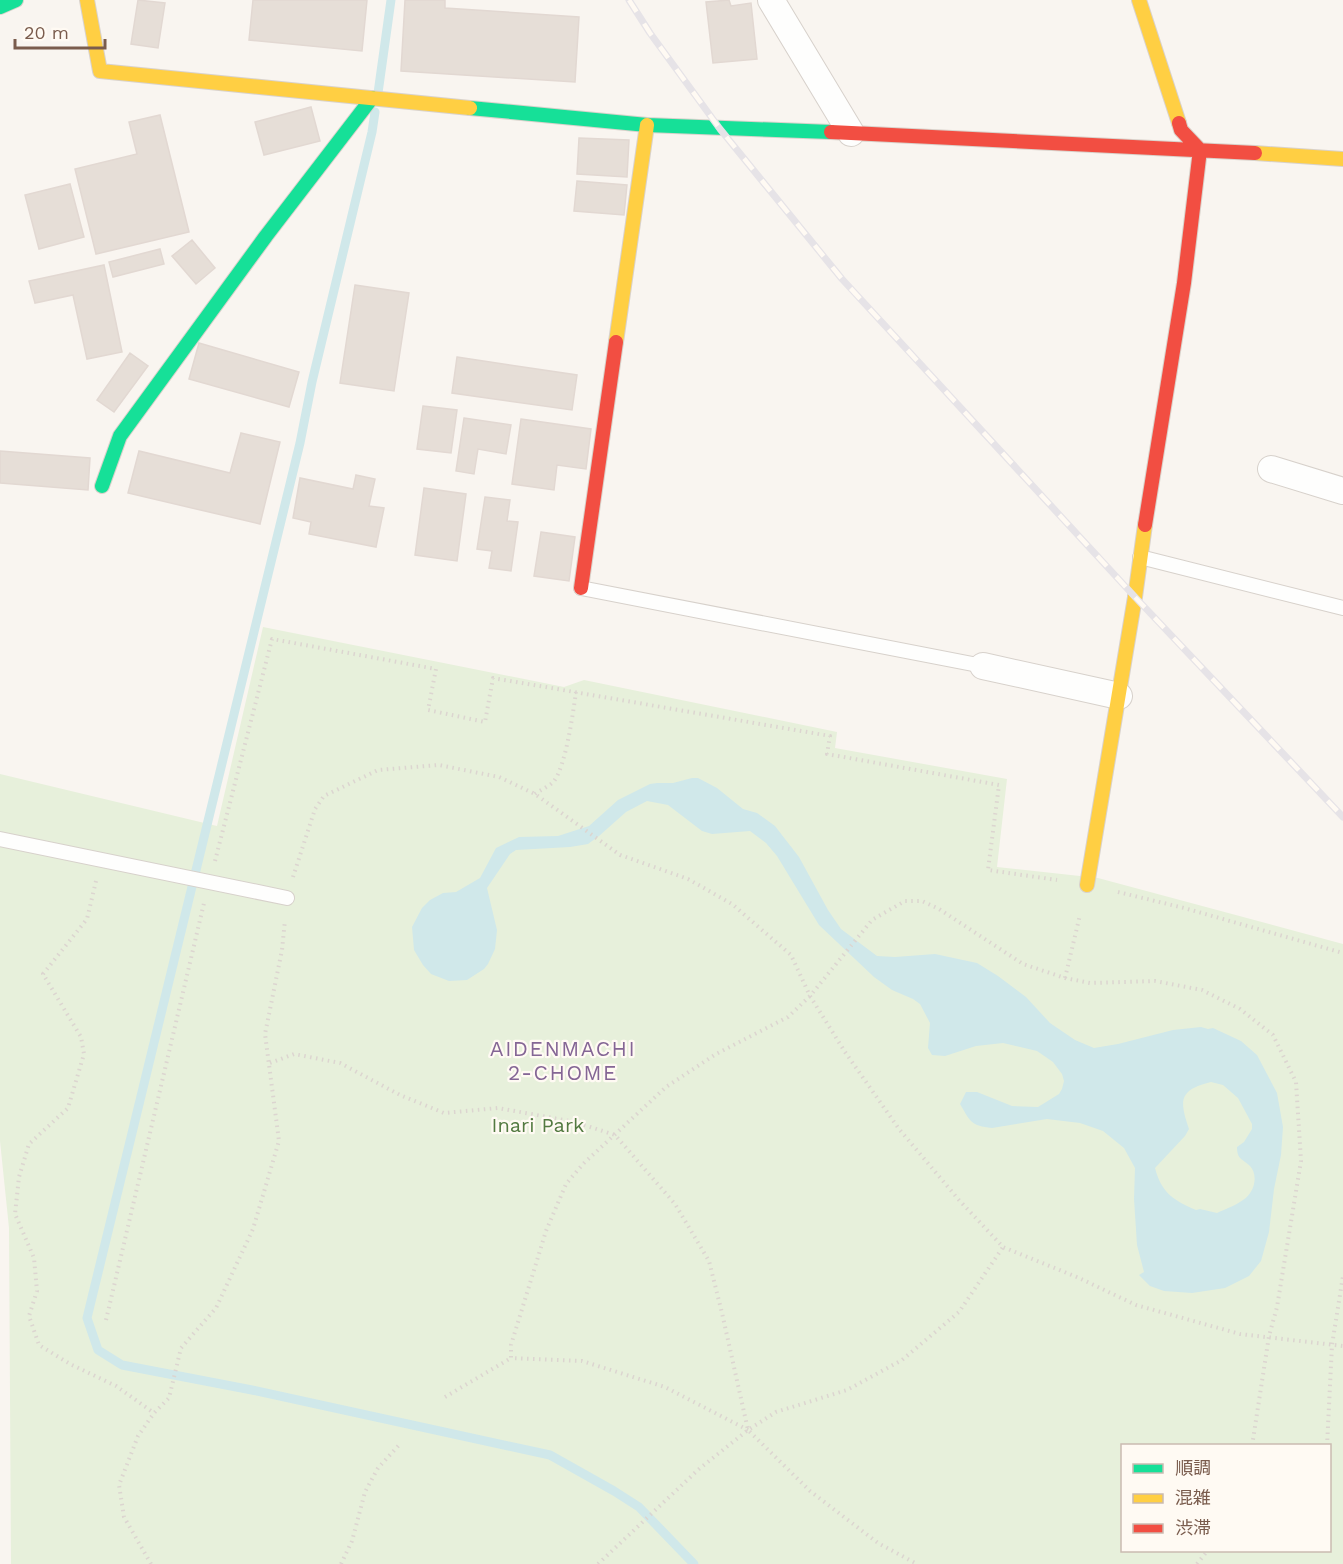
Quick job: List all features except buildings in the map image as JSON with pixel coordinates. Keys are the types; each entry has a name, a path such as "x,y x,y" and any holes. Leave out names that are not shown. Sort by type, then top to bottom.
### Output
{"street":[{"path":"0,7 16,0"},
{"path":"87,0 100,71 647,125 1200,150 1343,159"},
{"path":"771,0 850,133"},
{"path":"1087,885 1185,283 1200,150 1181,130 1139,0"},
{"path":"102,486 120,436 266,236 372,98"},
{"path":"581,588 647,125"},
{"path":"1272,469 1343,491"},
{"path":"983,666 1119,696"}],"lane":[{"path":"1140,556 1343,608"},
{"path":"581,588 983,666"},
{"path":"0,839 287,898"}],"path":[{"path":"106,1320 209,882 272,639 436,669 428,710 485,722 493,678 830,736 827,754 999,785 988,870 1087,885 1184,908 1343,953"},
{"path":"535,794 554,781 563,761 576,692"},
{"path":"151,1564 124,1517 119,1485 138,1436 154,1413 169,1398 181,1348 216,1308 253,1229 279,1141 265,1034 282,950 287,898 315,809 324,796 378,770 439,765 499,777 535,794 620,855 688,879 732,904 790,955 810,996 845,1052 899,1129 1002,1247 1079,1278 1136,1305 1240,1334 1341,1346"},
{"path":"100,860 87,920 43,974 81,1037 84,1054 68,1108 29,1144 19,1178 15,1214 34,1258 37,1291 30,1316 39,1345 70,1364 116,1386 154,1413"},
{"path":"1065,978 1087,885"},
{"path":"511,1359 511,1346 546,1231 566,1184 583,1164 666,1087 716,1054 788,1017 810,996 872,920 905,901 922,901 939,909 1023,964 1065,978 1090,983 1155,981 1202,990 1240,1009 1273,1035 1296,1082 1301,1161 1277,1307 1269,1336 1252,1444"},
{"path":"270,1063 294,1054 317,1058 340,1063 400,1095 444,1113 498,1108 575,1122 615,1135 675,1204 709,1261 748,1430"},
{"path":"598,1564 699,1469 748,1430 776,1412 847,1390 902,1360 958,1312 1002,1247"},
{"path":"1327,1444 1332,1345 1343,1276"},
{"path":"445,1397 511,1359 582,1361 665,1387 748,1430 810,1491 878,1543 916,1564"},
{"path":"341,1564 352,1541 365,1492 378,1468 400,1444"},
{"path":"1197,1564 1207,1552"}],"green space":[{"name":"Inari Park","path":"263,627 564,687 584,680 837,732 835,748 1007,779 997,867 1098,878 1343,944 1343,1564 11,1564 9,1228 0,1141 0,774 217,826"}],"water":[{"path":"698,778 717,788 743,809 757,813 775,826 799,857 841,929 877,956 935,954 977,963 1026,997 1050,1023 1075,1040 1094,1048 1173,1030 1201,1027 1213,1028 1241,1041 1257,1055 1277,1093 1283,1127 1269,1232 1261,1261 1249,1276 1225,1288 1192,1293 1164,1291 1150,1286 1139,1275 1144,1272 1137,1245 1134,1199 1135,1168 1124,1148 1103,1131 1080,1123 1047,1119 992,1128 980,1126 969,1119 960,1104 966,1092 977,1092 1012,1106 1038,1107 1059,1094 1062,1089 1064,1081 1062,1074 1053,1062 1037,1051 1003,1043 976,1046 945,1056 932,1055 928,1048 930,1023 920,1004 892,990 874,977 819,925 777,856 766,843 750,831 712,834 702,831 668,805 647,801 626,812 588,844 516,850 510,854 487,888 497,930 495,949 484,969 467,980 449,981 431,974 423,965 414,950 412,927 422,908 430,900 443,893 456,892 480,878 496,848 519,837 558,836 589,826 618,800 650,784 673,783","holes":["1211,1082 1223,1085 1238,1098 1252,1124 1252,1129 1244,1142 1237,1147 1237,1151 1239,1157 1253,1170 1255,1179 1247,1197 1217,1213 1196,1210 1175,1199 1161,1183 1155,1168 1189,1129 1183,1103 1187,1093 1200,1085"]}],"waterway":[{"path":"378,93 391,0"},
{"path":"375,112 300,443 87,1318 98,1350 122,1365 252,1390 550,1455 639,1507 694,1564"}],"railway":[{"path":"629,0 650,33 720,129 842,279 1135,597 1343,817"}],"traffic: fast":[{"path":"0,7 16,0"},
{"path":"102,486 120,436 266,236 372,98"},
{"path":"470,108 647,125 831,132"}],"traffic: slow":[{"path":"87,0 100,71 470,108"},
{"path":"1139,0 1179,123"},
{"path":"616,342 647,125"},
{"path":"1255,153 1343,159"},
{"path":"1087,885 1145,525"}],"traffic: jam":[{"path":"1145,525 1184,283 1200,150 1181,130 1179,123"},
{"path":"831,132 1255,153"},
{"path":"581,588 616,342"}],"district":[{"name":"AIDENMACHI 2-CHOME","path":"563,1060"}]}
